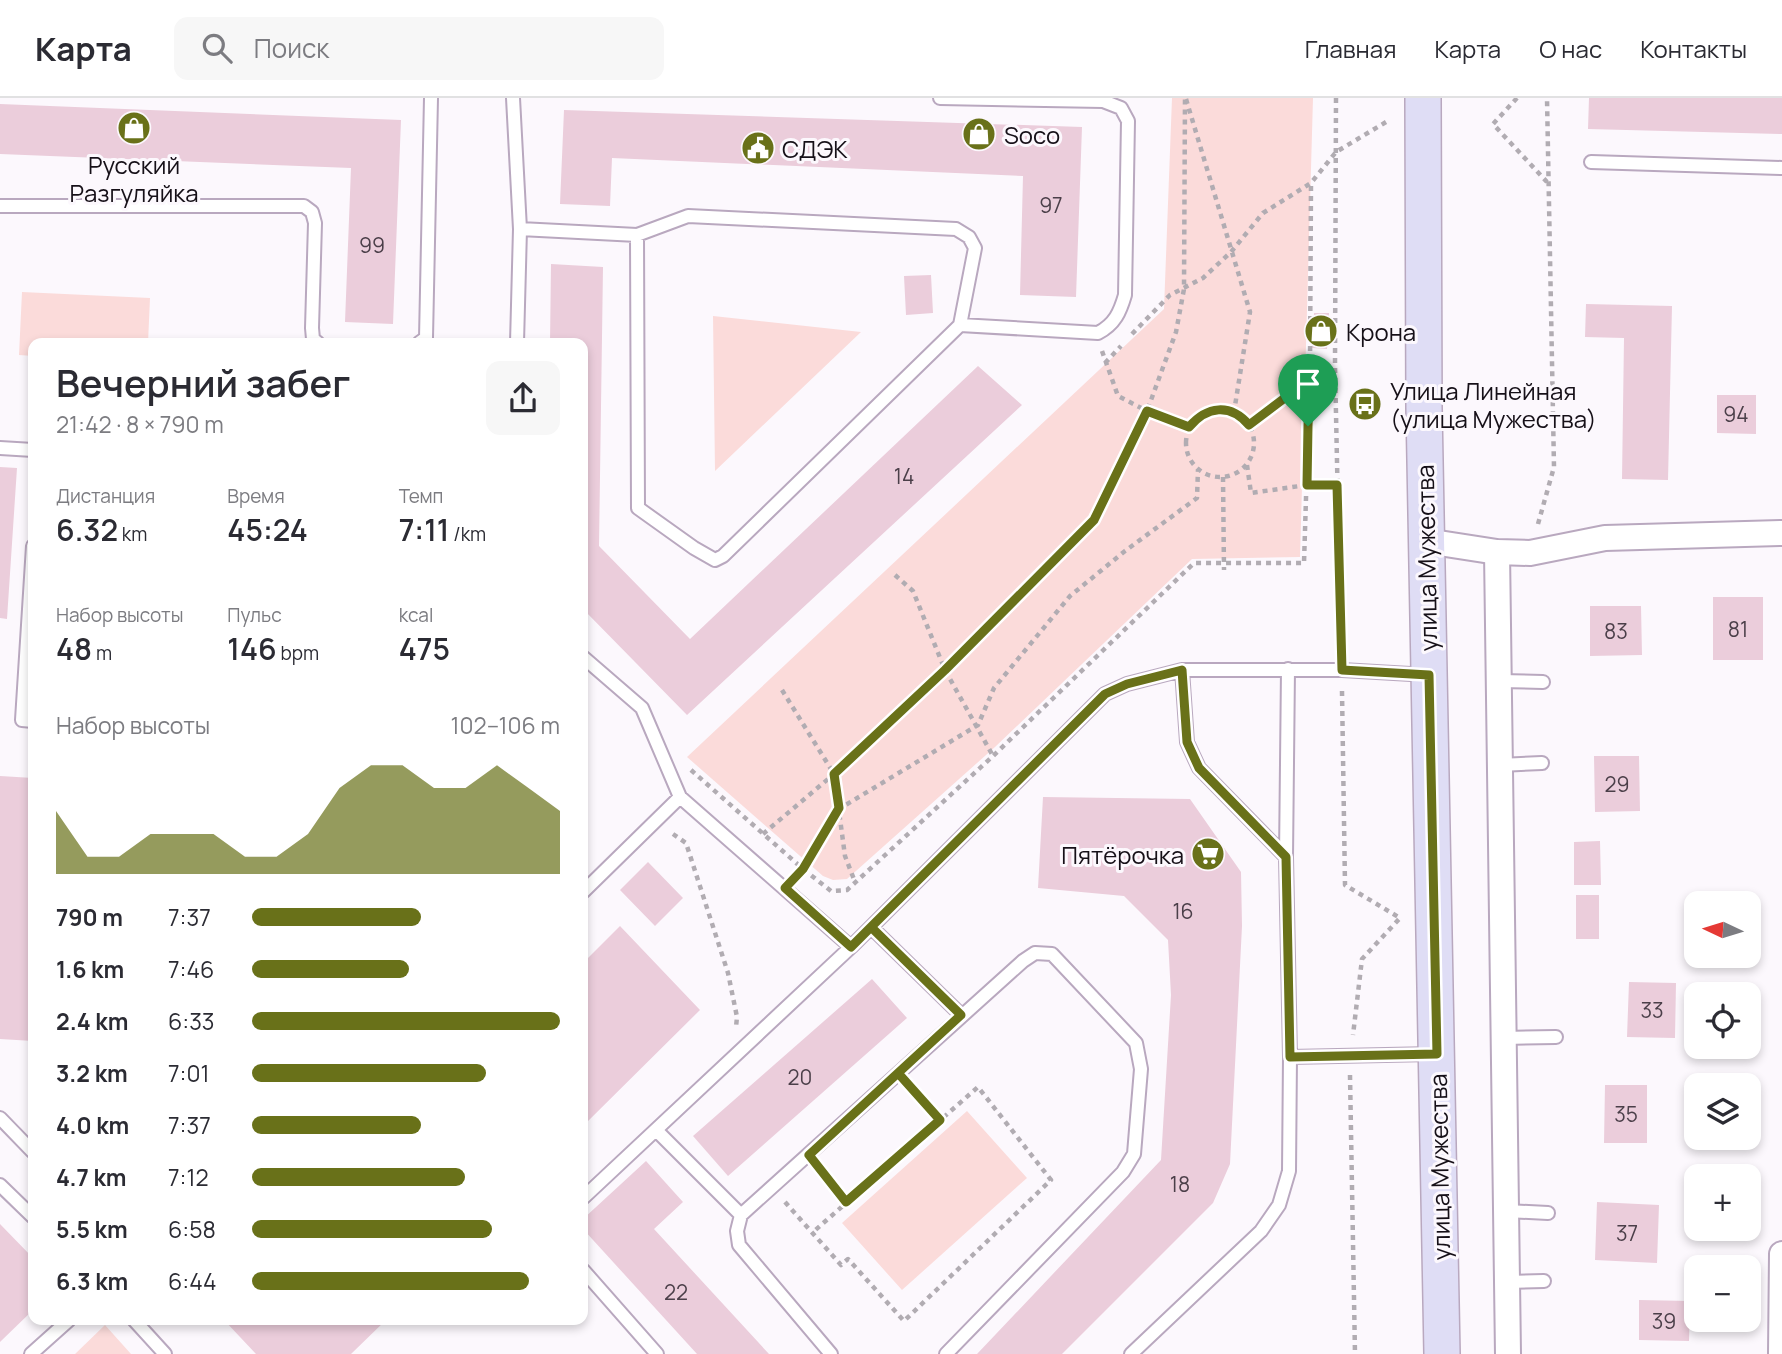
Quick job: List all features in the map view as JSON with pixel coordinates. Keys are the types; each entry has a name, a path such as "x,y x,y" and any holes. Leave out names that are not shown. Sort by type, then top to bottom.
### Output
{"main road":[{"name":"улица Мужества","path":"1423,98 1426,541 1442,1354"}],"street":[{"path":"1426,541 1497,552 1530,553 1605,538 1782,533"},
{"path":"1497,552 1508,1354"},
{"path":"1781,1354 1782,1254"}],"lane":[{"path":"426,338 431,98"},
{"path":"513,98 520,229 517,338"},
{"path":"940,98 1103,101 1121,108 1128,121 1125,295 1119,314 1110,327 1098,333 960,326"},
{"path":"1591,162 1782,168"},
{"path":"0,206 304,206 312,212 314,223 313,338"},
{"path":"520,229 638,235 688,216 956,229 968,237 975,248 960,326 723,556 715,560 638,508 638,235"},
{"path":"0,448 28,450"},
{"path":"28,625 22,720 28,721"},
{"path":"588,661 642,708 680,797 851,947"},
{"path":"1131,1354 1261,1231 1279,1205 1289,1171 1286,857 1289,669"},
{"path":"588,1193 851,947 1105,694 1127,684 1182,670 1342,670 1429,675"},
{"path":"1182,670 1187,742 1199,768 1286,857"},
{"path":"1499,681 1543,681"},
{"path":"1500,765 1542,764"},
{"path":"588,887 680,797"},
{"path":"871,927 961,1015"},
{"path":"831,1354 739,1245 737,1231 741,1215 1023,961 1035,953 1052,954 1136,1043 1141,1069 1134,1154 1123,1172 946,1354"},
{"path":"1504,1038 1556,1037"},
{"path":"1290,1057 1437,1054"},
{"path":"0,1118 28,1147"},
{"path":"657,1131 741,1215"},
{"path":"0,1185 28,1212"},
{"path":"1506,1211 1548,1213"},
{"path":"588,1276 657,1354"},
{"path":"1507,1282 1544,1281"},
{"path":"31,1354 63,1325"},
{"path":"144,1325 165,1354"}],"path":[{"path":"1185,98 1250,312 1234,412"},
{"path":"764,834 834,774 945,670 1094,520 1147,411 1177,332 1184,289 1185,98"},
{"path":"1336,98 1335,366 1345,885 1400,918 1363,959 1350,1057 1355,1354"},
{"path":"1517,98 1493,124 1547,183"},
{"path":"1530,553 1554,467 1547,98"},
{"path":"1105,363 1170,295 1203,278 1231,252 1263,213 1311,183 1336,152 1386,122"},
{"path":"663,755 697,774 831,891 847,890 993,756 1194,564 1304,563 1310,368 1311,183"},
{"path":"1098,333 1105,363 1118,396 1147,411 1189,427"},
{"path":"1249,425 1290,394 1310,368 1335,366"},
{"path":"1247,464 1232,475 1223,477 1205,474 1190,459 1187,448 1189,427 1205,412 1225,409 1234,412 1249,425 1254,434 1254,445 1247,464 1251,494 1307,485 1337,485"},
{"path":"785,888 803,869 839,808 978,725 994,688 1070,596 1197,498 1198,469"},
{"path":"1223,477 1224,570"},
{"path":"895,575 913,591 945,670 993,756"},
{"path":"782,690 834,774 845,856 855,882"},
{"path":"654,821 686,843 728,973 737,1017 733,1055"},
{"path":"898,1073 940,1120"},
{"path":"772,1187 811,1233 841,1265 848,1259 904,1321 1051,1180 978,1087 811,1233"},
{"path":"809,1155 846,1202"}],"shaded area":[{"path":"1172,98 1313,98 1300,557 1192,559 995,747 847,879 833,880 823,876 687,757 1164,309"},
{"path":"22,292 150,298 148,338 28,338 28,356 19,355"},
{"path":"713,316 861,332 715,471"},
{"path":"967,1111 1027,1178 902,1290 842,1223"},
{"path":"105,1325 131,1354 75,1354"}],"building":[{"path":"1589,98 1782,98 1782,134 1588,129"},
{"path":"0,104 401,120 393,324 345,322 351,168 0,154"},
{"path":"564,110 1082,127 1076,297 1020,295 1023,176 612,158 610,206 560,204"},
{"path":"551,264 603,267 599,546 690,639 978,366 1022,405 687,715 588,614 588,338 550,338"},
{"path":"931,275 933,313 906,315 904,276"},
{"path":"1586,304 1672,306 1668,480 1622,479 1624,338 1585,337"},
{"name":"Крона","path":"1314,313 1329,313 1327,349 1312,348"},
{"path":"1717,395 1756,395 1756,434 1717,433"},
{"path":"0,467 17,468 7,619 0,618"},
{"path":"1713,597 1763,597 1763,660 1713,660"},
{"path":"1590,606 1641,606 1642,655 1590,656"},
{"path":"1594,756 1639,756 1640,811 1595,812"},
{"path":"0,776 28,778 28,1041 0,1039"},
{"path":"1043,797 1190,799 1241,872 1242,926 1230,1164 1213,1203 1062,1354 977,1354 1161,1160 1171,995 1168,940 1124,896 1038,888"},
{"path":"1600,841 1601,885 1574,885 1574,842"},
{"path":"648,862 683,898 655,926 620,890"},
{"path":"1576,895 1599,895 1599,939 1576,939"},
{"path":"620,926 700,1010 588,1121 588,958"},
{"path":"872,979 907,1018 728,1176 693,1136"},
{"path":"1629,982 1676,983 1675,1038 1627,1037"},
{"path":"1605,1085 1647,1085 1647,1143 1604,1143"},
{"path":"646,1161 683,1202 654,1229 769,1354 697,1354 588,1234 588,1214"},
{"path":"1597,1202 1659,1205 1657,1263 1595,1260"},
{"path":"0,1224 28,1253 28,1315 0,1342"},
{"path":"1639,1300 1684,1301 1684,1332 1689,1332 1689,1341 1639,1340"},
{"path":"229,1325 381,1325 351,1354 256,1354"}],"place":[{"name":"Русский Разгуляйка","path":"134,128"},
{"name":"Soco","path":"979,134"},
{"name":"СДЭК","path":"758,148"},
{"name":"Крона","path":"1321,331"},
{"name":"Улица Линейная (улица Мужества)","path":"1365,404"},
{"name":"Пятёрочка","path":"1208,854"}],"route":[{"path":"1308,426 1307,485 1337,485 1342,670 1429,675 1437,1054 1290,1057 1286,857 1199,768 1187,742 1182,670 1127,684 1105,694 871,927 916,971 961,1015 898,1073 940,1120 846,1202 809,1155 898,1073 961,1015 871,927 851,947 785,888 803,869 839,808 834,774 945,670 1094,520 1147,411 1189,427 1205,412 1225,409 1242,417 1249,425 1290,394 1310,368 1308,426"}]}
